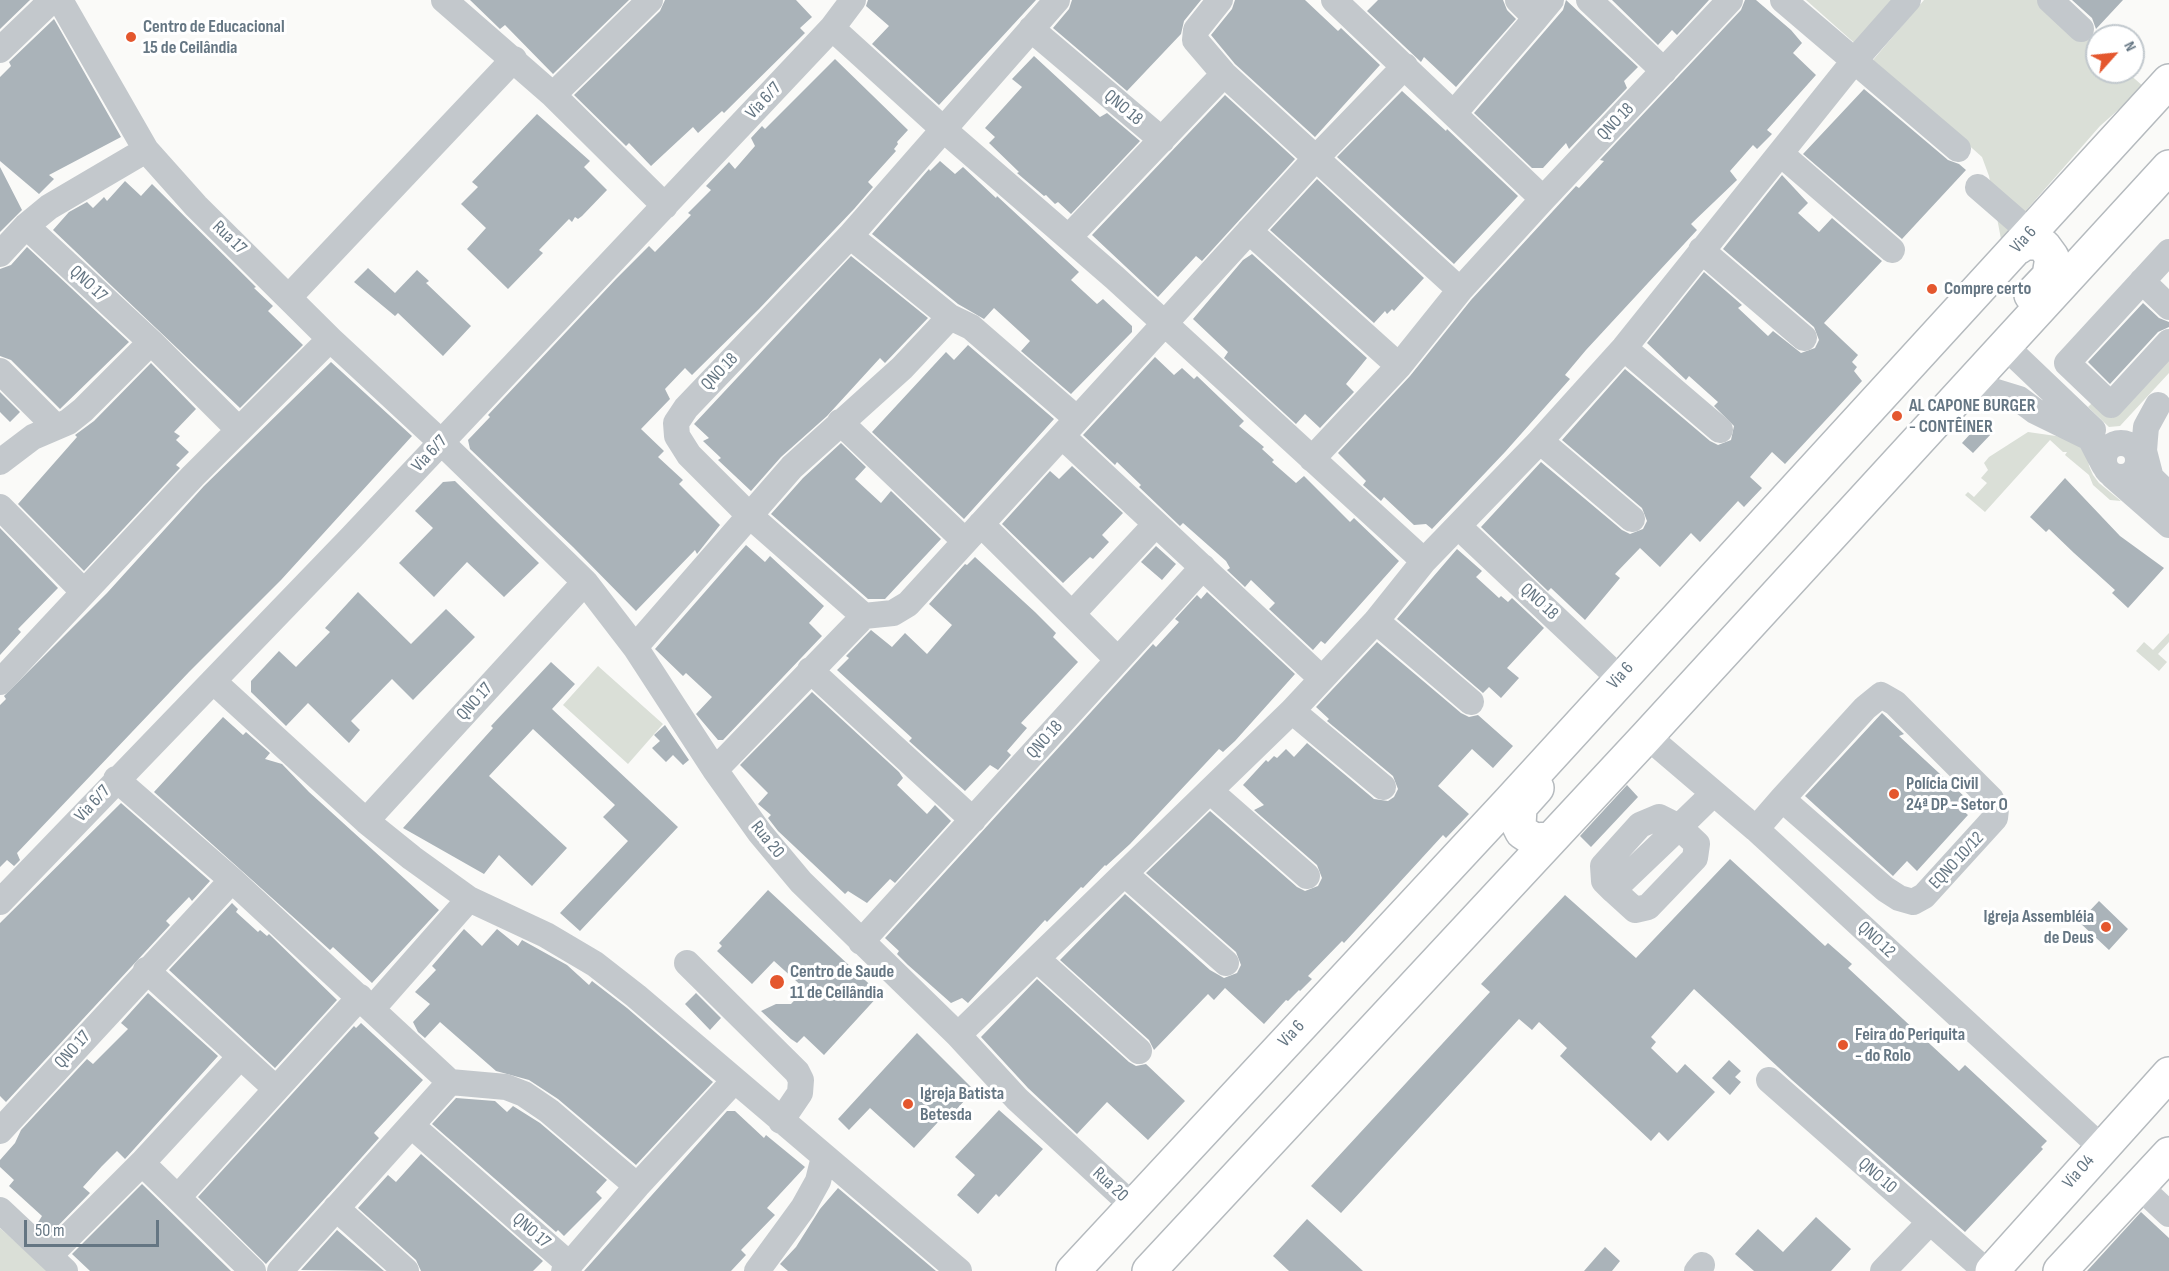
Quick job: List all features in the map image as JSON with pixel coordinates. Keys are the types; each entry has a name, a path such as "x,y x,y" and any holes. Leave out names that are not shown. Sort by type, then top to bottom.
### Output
{"main road":[{"name":"Via 6","path":"1072,1271 1509,802 1642,652 2025,240 2169,81"},
{"path":"1157,1268 2169,167"},
{"path":"1936,420 1973,359 2052,270 2052,257 2044,246 2025,240"},
{"path":"1550,839 1534,840 1522,832 1517,819 1520,807 1598,723 1642,652"},
{"name":"Via O4","path":"1992,1271 2169,1074"},
{"path":"2060,1271 2169,1154"}],"street":[{"path":"0,51 52,0"},
{"name":"Rua 17","path":"60,0 146,150 196,206 330,339 441,442"},
{"path":"444,0 553,94 665,206"},
{"path":"553,94 650,0"},
{"name":"QNO 18","path":"864,616 749,515 689,455 677,436 676,423 686,408 850,236 1057,0"},
{"path":"1220,0 1196,30 1195,40 1224,74 1460,290"},
{"path":"1334,0 1455,112 1543,199"},
{"path":"1455,112 1543,9 1518,0"},
{"path":"1588,0 1664,71"},
{"name":"QNO 18","path":"1312,459 1399,366 1460,290 1730,0"},
{"path":"1783,0 1958,149"},
{"path":"958,1035 1126,875 1292,711 1376,621 1424,561 1540,441 1624,348 1855,60 1908,0"},
{"path":"2050,0 2081,29"},
{"name":"Via 6/7","path":"0,902 665,206 832,28 849,1"},
{"path":"832,28 943,129 1069,237 1424,561"},
{"name":"QNO 18","path":"1030,29 1161,140"},
{"path":"289,297 513,59"},
{"path":"715,770 864,616 893,613 908,604 1316,158 1406,66"},
{"path":"1069,237 1224,74"},
{"path":"0,254 26,226 79,187 146,150"},
{"path":"1780,154 1892,250"},
{"path":"1978,187 2025,240"},
{"name":"QNO 17","path":"26,226 151,342 238,429"},
{"path":"1249,231 1399,366"},
{"path":"850,236 950,317 971,327 1069,427 1155,525 1322,678"},
{"path":"1701,250 1804,338"},
{"path":"2162,267 2169,307"},
{"path":"2162,267 2067,363 2111,405 2169,342"},
{"path":"635,647 792,467 902,368 950,317"},
{"path":"0,682 83,591 238,429 330,339"},
{"path":"0,462 33,437 56,427 83,410 151,342"},
{"path":"2005,346 2111,458 2169,525"},
{"path":"1624,348 1720,430"},
{"path":"0,371 56,427"},
{"path":"1970,384 2019,399 2035,411 2090,438 2111,458"},
{"path":"2111,458 2164,399"},
{"path":"2152,479 2144,451 2146,427 2164,399"},
{"path":"840,422 1073,614 1118,660"},
{"path":"1540,441 1632,519"},
{"name":"Rua 20","path":"441,442 585,582 635,647 715,770 760,833 794,874 958,1035 1017,1100 1133,1206"},
{"path":"2111,458 2128,445 2152,479"},
{"path":"0,507 83,591"},
{"path":"1073,614 1155,525"},
{"name":"QNO 18","path":"1459,527 1619,678"},
{"name":"QNO 18","path":"861,942 1203,567"},
{"name":"QNO 17","path":"366,821 585,582"},
{"path":"1376,621 1471,702"},
{"path":"810,670 973,820"},
{"path":"213,681 366,821 470,899 546,935 595,964 636,996 959,1271"},
{"name":"EQNO 10/12","path":"1881,696 1895,703 1991,798 1996,809 1995,818 1924,896 1913,902 1899,898 1885,889 1782,799 1865,708 1881,696"},
{"path":"1292,711 1383,787"},
{"name":"QNO 12","path":"1647,736 1756,829 2101,1148"},
{"path":"116,779 232,880 450,1082 506,1087 524,1094 549,1111 637,1186"},
{"path":"1210,791 1306,876"},
{"path":"1679,827 1697,844 1695,858 1648,907 1635,910 1613,890 1714,793"},
{"path":"1756,829 1782,799"},
{"path":"1126,875 1226,963"},
{"name":"QNO 17","path":"0,1131 146,969 232,880"},
{"path":"179,1196 275,1088 366,1003 470,899"},
{"path":"1037,959 1140,1051"},
{"path":"687,963 797,1072 801,1080 800,1093 782,1120"},
{"path":"146,969 275,1088"},
{"path":"0,1210 57,1263 142,1163 240,1058"},
{"name":"QNO 10","path":"1769,1080 1986,1271"},
{"name":"QNO 17","path":"412,1126 567,1268 637,1186 734,1081"},
{"path":"280,1271 450,1082"},
{"path":"763,1269 818,1181 824,1157"},
{"path":"142,1163 179,1196 253,1271"},
{"path":"2139,1186 2169,1214"},
{"path":"336,1208 406,1271"},
{"path":"1883,1271 1930,1222"}],"shaded area":[{"path":"1806,0 1902,0 1860,48"},
{"path":"1924,0 2046,0 2085,34 2085,84 2141,84 2144,87 2100,126 2001,239 1989,176 1982,157 1873,60"},
{"path":"2169,355 2169,373 2120,426 2109,427 2088,407 2093,402 2112,418"},
{"path":"2028,432 2070,438 2087,450 2093,475 2121,501 2110,500 2093,485 2089,475 2065,455 2067,452 2063,452 2050,440 1985,512 1965,495 1968,492 1974,497 1987,483 1981,478 1988,470 1984,463 1989,457"},
{"path":"2169,633 2169,642 2158,654 2167,662 2159,671 2136,651 2144,642 2153,650"},
{"path":"598,666 663,724 628,764 563,705"},
{"path":"0,1228 48,1271 0,1271"}],"building":[{"path":"0,0 30,0 0,29"},
{"path":"470,0 629,0 553,74 505,25 500,29"},
{"path":"665,0 796,0 812,17 800,28 805,33 724,113 722,111 698,133 693,127 651,166 629,143 626,146 574,95 660,11"},
{"path":"868,0 1036,0 939,105 872,44 889,26 866,6"},
{"path":"1072,0 1201,0 1184,21 1181,34 1127,91 1053,28 1069,9"},
{"path":"1235,0 1305,0 1338,31 1341,28 1380,65 1315,137 1235,64 1211,35 1232,9"},
{"path":"1378,0 1503,0 1507,10 1516,19 1456,87 1424,57 1421,62 1367,11"},
{"path":"1566,0 1638,67 1624,81 1627,88 1569,149 1566,143 1543,168 1532,168 1474,113 1563,10"},
{"path":"1612,0 1709,0 1677,35 1672,30 1658,45"},
{"path":"1745,0 1756,0 1791,30 1802,43 1793,53 1816,75 1767,130 1772,134 1757,149 1753,145 1730,171 1737,180 1691,224 1697,230 1586,350 1565,375 1570,379 1505,452 1432,529 1426,524 1414,525 1384,497 1381,501 1363,485 1366,481 1338,453 1410,376 1471,300 1576,186 1579,188 1604,161 1600,160 1741,10"},
{"path":"2072,0 2123,0 2101,24 2094,24 2092,18"},
{"path":"54,19 121,137 49,175 54,179 39,194 0,161 0,77 11,66 9,62"},
{"path":"1034,56 1100,117 1107,113 1140,141 1071,214 1058,202 1055,204 1046,195 1044,196 1017,173 1019,172 989,143 995,137 985,128 1022,87 1012,79"},
{"path":"835,59 908,130 897,142 894,149 896,151 868,182 873,187 854,209 759,309 692,375 685,368 665,389 670,399 641,429 664,451 658,457 683,480 679,484 720,525 697,554 695,550 636,611 573,547 470,449 468,440 490,417 488,415 616,279 649,246 655,252 691,215 688,213 711,190 706,186 729,162 735,169 755,146 751,138 762,126 765,129"},
{"path":"1864,89 1948,160 1959,164 1966,170 1902,239 1803,154"},
{"path":"1402,91 1446,131 1447,129 1518,196 1454,264 1337,157"},
{"path":"1225,95 1295,159 1202,261 1196,256 1158,297 1092,235"},
{"path":"537,114 590,161 584,167 607,190 582,216 578,219 575,217 572,222 569,219 539,250 543,253 508,289 467,249 486,228 461,204 478,187 472,182"},
{"path":"940,161 955,174 963,167 996,198 997,196 1079,272 1071,280 1097,304 1103,299 1132,326 1132,332 1071,394 1021,351 1030,341 994,308 984,319 958,304 872,234 929,169 930,171"},
{"path":"0,167 22,210 0,232"},
{"path":"1782,175 1808,203 1798,213 1819,232 1832,218 1882,261 1824,323 1858,355 1852,362 1857,367 1854,371 1862,381 1785,464 1772,452 1750,477 1762,488 1744,507 1738,501 1700,542 1691,533 1660,567 1640,548 1615,574 1620,578 1585,620 1551,588 1548,591 1481,527 1541,462 1622,530 1630,534 1643,529 1647,521 1642,508 1562,440 1625,369 1710,441 1718,445 1731,440 1734,426 1714,406 1718,402 1689,376 1686,380 1647,343 1704,272 1742,305 1738,308 1768,336 1773,331 1801,353 1815,348 1819,340 1814,327 1723,249"},
{"path":"1317,179 1424,278 1394,311 1392,309 1387,314 1385,311 1374,323 1270,230"},
{"path":"125,181 141,196 152,184 256,287 254,288 273,306 268,311 303,345 240,408 53,230 69,212 87,202 93,208 104,197 107,201"},
{"path":"27,247 129,342 60,409 11,360 0,356 0,269 11,265"},
{"path":"1252,254 1367,358 1346,384 1354,392 1320,428 1305,414 1296,424 1224,358 1228,352 1193,319 1243,260"},
{"path":"851,256 928,318 885,363 880,358 827,416 781,457 751,491 718,460 721,458 703,441 709,438 694,424"},
{"path":"368,268 395,293 417,270 429,281 426,283 471,326 443,356 398,313 395,316 354,282"},
{"path":"2143,303 2159,318 2169,322 2169,327 2158,332 2110,384 2088,362"},
{"path":"968,345 1054,419 964,519 872,432 946,352 954,360"},
{"path":"1155,357 1174,375 1182,368 1194,379 1197,376 1244,421 1239,426 1264,447 1262,449 1274,460 1272,462 1296,483 1304,476 1350,522 1354,518 1399,561 1325,644 1321,641 1313,650 1269,609 1275,603 1251,580 1245,587 1227,570 1230,568 1226,561 1183,523 1180,526 1139,487 1141,485 1117,462 1115,465 1083,435"},
{"path":"331,362 412,436 281,580 189,672 17,853 20,860 14,866 7,860 0,867 0,705 6,699 4,696 107,593 204,486"},
{"path":"151,363 196,409 174,432 180,436 176,440 189,452 176,465 180,468 84,571 18,504 77,437 75,435 94,421"},
{"path":"0,392 20,412 10,422 0,412"},
{"path":"1980,423 1992,433 1973,453 1962,443"},
{"path":"841,443 866,467 855,479 881,503 891,491 941,539 885,599 868,599 771,514 803,478"},
{"path":"1072,466 1123,513 1102,535 1109,542 1093,559 1090,557 1063,583 1002,524 1050,471 1059,479"},
{"path":"2065,478 2120,536 2164,568 2128,608 2112,593 2115,590 2049,529 2046,532 2030,517"},
{"path":"455,481 539,563 504,597 467,562 434,597 399,563 433,528 415,511 443,482"},
{"path":"0,528 58,588 18,629 21,632 0,655"},
{"path":"746,545 765,562 770,556 824,606 809,623 822,636 723,740 718,740 696,714 712,697 686,673 683,676 655,649"},
{"path":"1156,546 1176,564 1162,580 1141,562"},
{"path":"1457,549 1482,571 1476,577 1499,598 1501,596 1508,602 1512,598 1544,628 1507,668 1519,678 1501,698 1489,687 1483,693 1397,619"},
{"path":"975,557 1056,633 1053,637 1078,662 1021,723 1027,728 1007,751 1011,755 998,770 990,765 965,791 909,741 912,738 837,670 849,658 846,656 871,630 892,647 905,633 927,654 952,625 929,604 965,564 967,565"},
{"path":"358,592 411,644 446,609 475,637 413,700 392,679 351,721 360,730 349,743 308,703 286,726 251,692 251,681 279,651 296,667 330,632 325,628"},
{"path":"1207,592 1295,674 1235,741 1223,752 1219,749 1130,844 1083,888 1081,887 1047,922 1045,920 968,1003 962,998 951,1003 908,965 897,954 899,951 885,938 1153,644 1156,647 1179,622 1175,619 1197,595 1201,599"},
{"path":"1377,642 1461,713 1469,717 1478,715 1513,746 1493,768 1472,749 1438,786 1469,814 1446,838 1443,835 1344,943 1342,941 1308,976 1312,979 1288,1001 1286,1000 1264,1024 1225,988 1214,1000 1208,994 1154,1050 1149,1040 1060,960 1125,894 1210,970 1224,978 1237,973 1241,965 1236,952 1146,873 1210,811 1297,887 1305,891 1318,886 1322,878 1317,865 1254,810 1264,805 1243,785 1266,760 1268,762 1274,756 1277,758 1286,749 1294,757 1307,743 1374,799 1388,801 1394,797 1398,789 1393,776 1327,721 1329,719 1316,707"},
{"path":"551,662 575,684 552,709 678,827 580,931 560,913 628,841 603,817 615,805 533,729 489,776 567,848 532,886 499,855 484,874 403,828 493,728 491,726"},
{"path":"812,692 899,772 903,778 897,785 927,814 935,805 951,821 895,883 890,879 867,903 848,891 845,894 778,831 768,818 771,815 758,804 768,793 740,765"},
{"path":"1882,713 1904,734 1899,736 1966,798 1958,806 1968,815 1917,871 1907,861 1893,876 1805,796"},
{"path":"223,717 243,735 246,732 270,753 265,759 282,764 309,792 439,910 372,983 333,947 330,950 154,792"},
{"path":"665,725 689,760 683,765 673,755 666,762 652,748 660,741 654,735"},
{"path":"1627,785 1638,797 1591,847 1580,836"},
{"path":"121,803 210,881 192,901 189,897 166,921 170,925 6,1102 0,1096 0,923"},
{"path":"1730,859 1825,946 1828,943 1852,964 1848,968 1959,1071 1965,1065 2047,1141 2041,1147 2043,1149 1965,1232 1792,1080 1694,989 1651,1037 1656,1042 1651,1048 1677,1073 1685,1064 1715,1092 1668,1141 1659,1132 1651,1141 1560,1056 1567,1048 1539,1022 1532,1030 1519,1019 1341,1213 1311,1186 1490,992 1481,984 1565,895 1636,958"},
{"path":"768,890 880,994 824,1055 804,1036 797,1043 791,1039 761,1011 776,1004 791,1004 805,989 774,961 752,984 717,951 722,946 719,943"},
{"path":"2099,901 2128,929 2109,950 2079,922"},
{"path":"232,903 238,909 236,912 258,932 260,930 267,936 269,934 337,1000 275,1068 169,970"},
{"path":"464,929 482,946 497,929 518,946 522,940 567,965 589,985 592,981 627,1008 713,1082 636,1165 558,1099 529,1080 496,1071 440,1022 425,1038 418,1032 413,1022 430,1004 415,992 436,970 432,966"},
{"path":"1037,979 1129,1062 1136,1066 1146,1064 1185,1101 1148,1140 1107,1102 1077,1134 1028,1088 981,1037"},
{"path":"148,993 218,1056 125,1159 117,1151 102,1166 83,1187 90,1193 49,1235 37,1224 42,1216 9,1186 14,1180 0,1167 0,1160 15,1143 21,1130 87,1059 93,1064 128,1029 121,1023"},
{"path":"696,993 721,1018 710,1030 685,1004"},
{"path":"361,1023 423,1080 374,1133 379,1138 266,1264 198,1197 354,1026 356,1028"},
{"path":"917,1033 974,1090 956,1110 952,1107 914,1148 870,1108 849,1130 838,1119"},
{"path":"1729,1060 1741,1071 1735,1077 1741,1082 1730,1095 1712,1078"},
{"path":"456,1098 495,1101 507,1112 513,1106 540,1123 607,1180 596,1192 602,1198 564,1236 558,1230 556,1232 432,1124"},
{"path":"999,1110 1043,1149 999,1197 996,1194 978,1214 957,1195 975,1175 955,1157"},
{"path":"727,1111 735,1111 764,1138 766,1135 805,1167 767,1208 775,1215 741,1250 746,1255 731,1271 584,1271"},
{"path":"421,1154 543,1261 533,1271 421,1271 416,1260 358,1208 388,1175 396,1182"},
{"path":"142,1184 231,1271 90,1271 72,1254"},
{"path":"838,1188 936,1271 788,1271 780,1264 796,1247 820,1209"},
{"path":"2141,1212 2169,1238 2169,1271 2087,1271"},
{"path":"1816,1217 1851,1249 1831,1271 1754,1271 1735,1254 1758,1229 1783,1252"},
{"path":"1307,1219 1363,1271 1289,1271 1273,1256"},
{"path":"337,1230 384,1271 301,1270"},
{"path":"1605,1247 1620,1261 1612,1271 1584,1271"}],"place":[{"name":"Centro de Educacional 15 de Ceilândia","path":"131,37"},
{"name":"Compre certo","path":"1932,289"},
{"name":"AL CAPONE BURGER - CONTÊINER","path":"1897,416"},
{"name":"Polícia Civil 24ª DP - Setor O","path":"1894,794"},
{"name":"Igreja Assembléia de Deus","path":"2106,927"},
{"name":"Centro de Saude 11 de Ceilândia","path":"777,982"},
{"name":"Feira do Periquita - do Rolo","path":"1843,1045"},
{"name":"Igreja Batista Betesda","path":"908,1104"}]}
